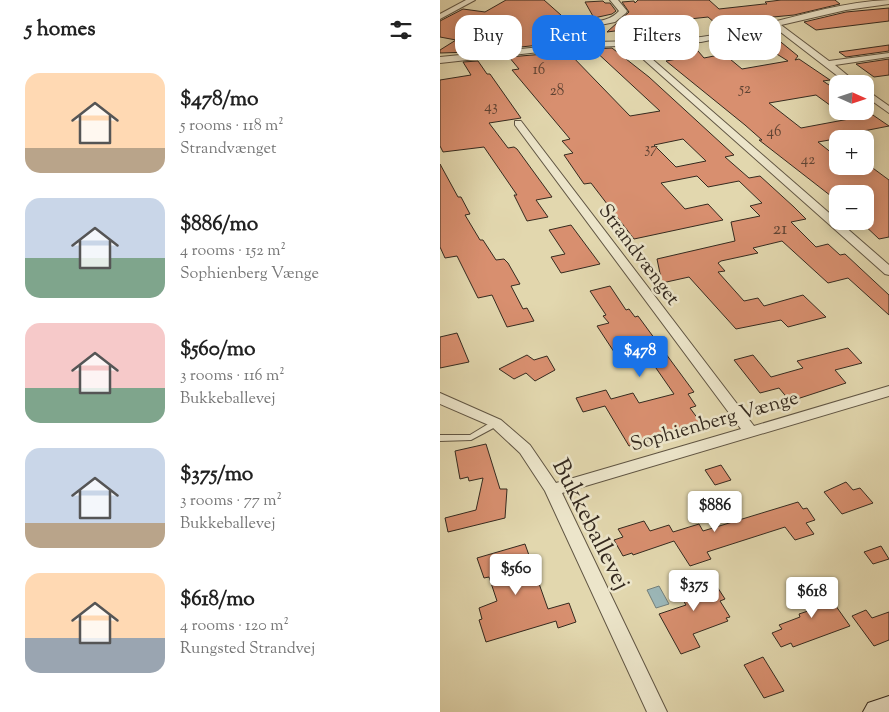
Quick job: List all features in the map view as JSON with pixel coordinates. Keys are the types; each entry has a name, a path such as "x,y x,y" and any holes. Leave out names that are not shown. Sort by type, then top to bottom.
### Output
{"main road":[{"path":"878,712 889,709"}],"street":[{"path":"440,18 472,0"},
{"path":"605,20 616,18 623,11 614,0"},
{"path":"781,22 831,10 889,2"},
{"path":"781,29 842,75"},
{"path":"605,45 688,41 709,38"},
{"path":"440,60 532,52"},
{"path":"827,64 889,55"},
{"path":"647,60 889,271"},
{"path":"874,99 889,110"},
{"name":"Strandvænget","path":"518,123 751,432"},
{"name":"Sophienberg Vænge","path":"552,490 889,392"},
{"name":"Bukkeballevej","path":"440,398 455,403 496,423 526,449 552,490 657,712"}],"lane":[{"path":"440,438 471,437 496,423"}],"water":[{"path":"659,586 669,604 656,608 647,590"}],"building":[{"path":"506,0 544,0 561,15 532,15 532,46 522,47 522,15 455,15 455,40 440,37 440,21 463,9 485,12"},
{"path":"638,0 709,0 719,9 767,4 765,2 781,0 835,0 840,4 781,16 709,15 709,18 699,18 699,15 626,15 629,12 622,2 634,1 635,3"},
{"path":"603,1 610,3 616,11 605,16 592,15 585,2"},
{"path":"889,8 889,21 816,30 804,22 846,12"},
{"path":"615,25 615,31 607,32"},
{"path":"455,41 455,53 440,53 440,50"},
{"path":"781,42 798,56 795,60 799,59 829,79 823,81 829,85 829,104 816,95 769,103 801,128 844,120 874,120 874,116 889,126 869,130 829,130 829,140 818,142 829,151 829,175 874,175 874,169 889,180 889,237 879,239 870,230 874,230 874,185 829,185 829,194 759,140 762,140 666,61 699,60 699,52 704,58 709,57 709,60 731,60 742,69 788,61 781,57"},
{"path":"889,45 889,51 846,57 839,52"},
{"path":"605,48 612,48 615,50 615,60 627,60 649,77 734,155 725,157 749,178 760,176 794,207 806,219 791,222 816,247 828,244 840,255 845,254 889,295 889,315 848,278 828,283 782,241 753,248 758,253 721,261 718,263 725,271 718,272 744,301 758,298 764,306 803,295 826,317 788,327 781,320 736,329 689,277 662,283 657,259 735,241 731,222 760,216 750,206 762,203 739,181 708,187 697,176 661,183 685,209 708,204 723,220 634,239 591,183 584,184 564,155 573,153 562,141 570,139 512,70 519,69 512,60 522,60 522,56 532,55 532,60 576,60 630,116 660,111 605,60","holes":["683,139 706,161 676,167 654,145"]},
{"path":"889,59 889,75 874,77 874,75 856,64"},
{"path":"478,61 487,74 490,74 521,118 489,123 508,148 514,147 517,149 552,197 536,200 548,217 527,221 514,195 517,195 484,147 443,152 440,146 440,80 471,75 463,62"},
{"path":"440,164 458,197 461,197 470,214 465,215 480,240 483,240 496,260 504,259 508,263 520,284 511,286 523,309 527,308 534,321 507,327 492,295 478,298 457,256 445,258 440,247"},
{"path":"571,225 600,264 561,273 551,257 565,254 549,230"},
{"path":"610,286 626,310 629,309 635,317 638,316 694,392 688,394 696,406 690,408 701,423 649,438 651,440 629,446 605,406 583,412 576,398 606,390 611,399 633,393 639,403 674,394 649,358 626,364 623,360 620,361 597,326 609,323 603,316 606,315 590,291"},
{"path":"457,333 469,362 440,368 440,337"},
{"path":"848,348 862,363 835,370 846,383 789,400 779,388 760,393 734,360 753,355 771,377 803,368 797,361"},
{"path":"527,355 534,360 547,356 555,370 535,381 526,373 514,379 499,369"},
{"path":"486,444 500,489 507,489 505,518 448,532 445,518 476,510 483,478 469,481 468,477 460,479 455,451"},
{"path":"721,465 731,480 715,485 705,470"},
{"path":"846,482 853,490 860,488 873,503 842,514 824,492"},
{"path":"798,502 803,509 807,508 815,520 806,523 814,534 795,540 785,527 707,552 711,559 690,566 674,541 633,555 632,553 623,556 614,540 623,537 618,529 644,521 650,531 669,525 673,532 699,524 703,531"},
{"path":"525,544 548,609 569,603 576,622 558,628 556,621 486,642 479,620 482,619 479,608 497,601 489,577 484,578 477,558"},
{"path":"881,546 889,559 873,564 864,552"},
{"path":"699,572 708,588 716,585 725,599 720,601 730,617 726,618 728,621 693,634 700,647 681,654 659,614 686,605 672,582"},
{"path":"821,585 850,626 793,647 791,643 781,647 772,633 782,629 779,625 800,617 799,614 808,611 796,594"},
{"path":"866,610 872,618 889,612 889,640 874,646 852,616"},
{"path":"763,657 784,691 764,698 744,665"}]}
